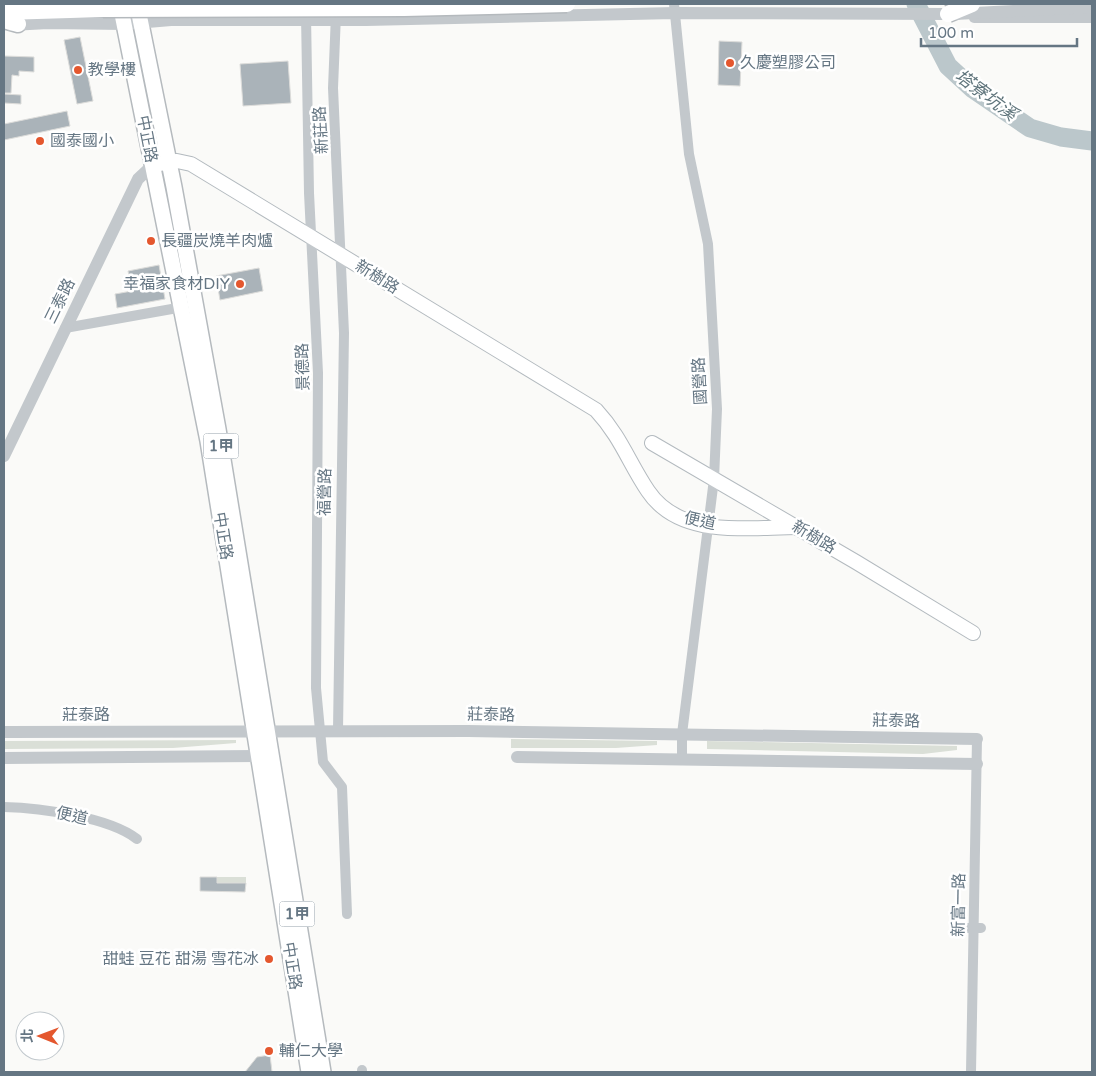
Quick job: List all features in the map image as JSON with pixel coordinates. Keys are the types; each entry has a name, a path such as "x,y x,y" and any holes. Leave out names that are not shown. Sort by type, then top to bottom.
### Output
{"highway":[{"path":"4,12 103,9 404,8 567,4"},
{"path":"950,7 972,4"}],"main road":[{"name":"中正路","path":"120,4 183,307 260,730 273,756 323,1072"},
{"name":"中正路","path":"137,4 219,436 260,730 257,756 309,1072"},
{"name":"新樹路","path":"153,165 177,161 191,164 596,410"},
{"name":"便道","path":"596,410 619,438 647,490 659,504 686,521 708,526 798,527"},
{"name":"新樹路","path":"652,443 798,527 973,634"}],"street":[{"name":"景德路","path":"306,4 310,235 318,373 316,662 320,730"},
{"name":"新莊路","path":"338,4 333,88 341,255"},
{"path":"464,18 478,14 487,4"},
{"path":"8,23 124,24 171,20 464,18 518,10 674,9 698,13 950,7 1092,7"},
{"path":"950,7 958,8 965,16 975,19 1092,18"},
{"name":"國營路","path":"674,9 689,154 708,244 717,409 714,479 682,734 682,758"},
{"name":"三泰路","path":"4,456 138,179 153,165"},
{"name":"福營路","path":"338,730 344,333 341,255"},
{"path":"65,328 183,307"},
{"path":"320,730 324,762 342,787 346,914"},
{"name":"莊泰路","path":"4,732 338,730 978,739"},
{"name":"新富一路","path":"971,1072 978,739"},
{"path":"4,758 273,756"},
{"path":"518,757 682,758 977,764"},
{"name":"便道","path":"4,807 68,814 126,830 137,839"}],"shaded area":[{"path":"511,739 657,741 657,745 616,748 511,748"},
{"path":"236,740 236,743 173,748 4,749 4,741"},
{"path":"707,741 957,746 957,750 923,754 707,749"},
{"path":"217,877 246,877 246,883 217,883"}],"building":[{"path":"80,37 93,101 77,104 64,40"},
{"name":"久慶塑膠公司","path":"719,41 742,42 740,86 718,85"},
{"path":"4,56 34,57 34,72 19,71 19,76 12,75 11,93 4,93"},
{"path":"288,61 291,103 243,106 240,64"},
{"path":"4,94 21,95 21,104 4,103"},
{"path":"67,111 70,126 4,140 4,124"},
{"path":"159,265 165,299 117,308 115,294 132,291 128,271"},
{"name":"幸福家食材DIY","path":"259,268 263,291 220,300 216,276"},
{"path":"200,877 217,877 217,883 246,883 245,892 200,891"},
{"path":"270,1055 272,1072 245,1072 257,1057"}],"waterway":[{"name":"塔寮坑溪","path":"916,4 948,66 973,89 1030,128 1061,137 1092,141"}],"place":[{"name":"久慶塑膠公司","path":"730,63"},
{"name":"教學樓","path":"78,70"},
{"name":"國泰國小","path":"40,141"},
{"name":"長疆炭燒羊肉爐","path":"151,241"},
{"name":"幸福家食材DIY","path":"240,284"},
{"name":"甜蛙 豆花 甜湯 雪花冰","path":"269,959"},
{"name":"輔仁大學","path":"269,1051"}]}
